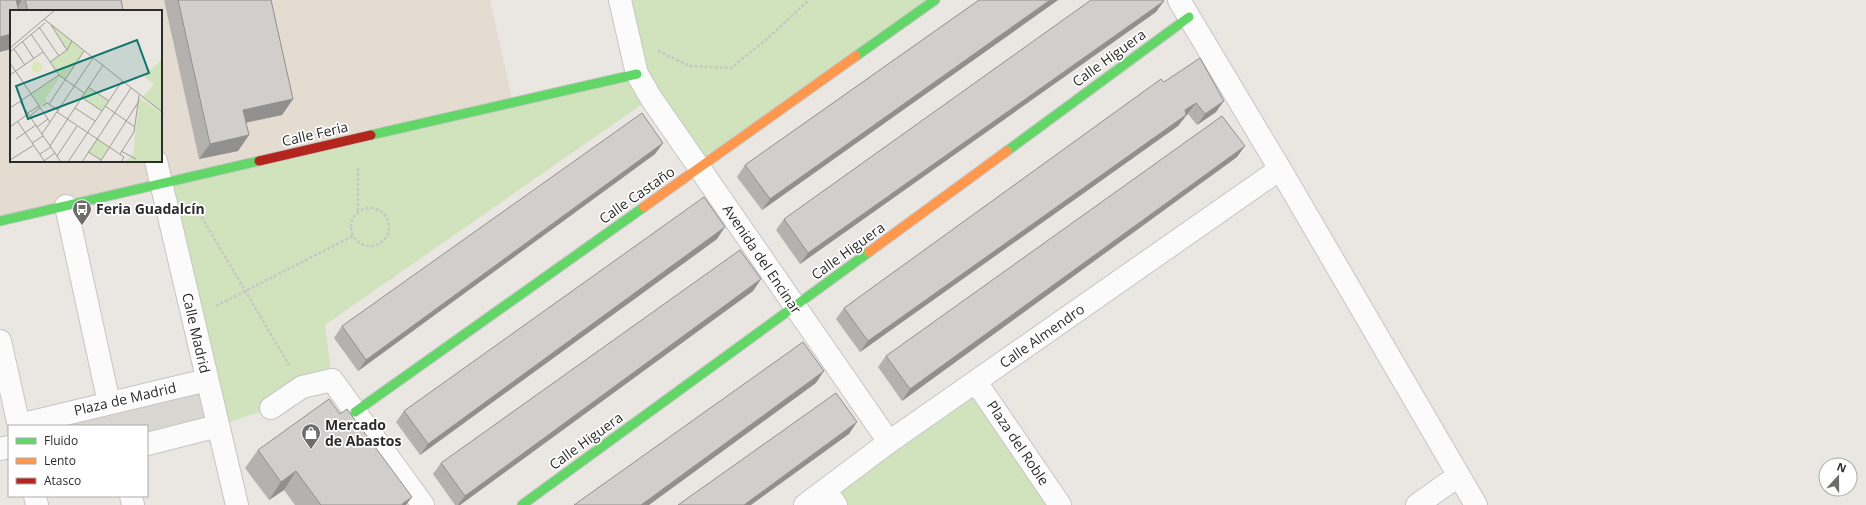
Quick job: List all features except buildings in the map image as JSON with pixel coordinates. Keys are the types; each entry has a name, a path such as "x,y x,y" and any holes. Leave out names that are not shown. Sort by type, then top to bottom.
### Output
{"street":[{"name":"Avenida del Encinar","path":"620,0 637,74 651,98 889,442"},
{"name":"Calle Castaño","path":"355,412 935,0"},
{"path":"1184,8 1280,169 1476,505"},
{"name":"Calle Higuera","path":"522,505 795,307 1184,8"},
{"name":"Calle Feria","path":"0,221 637,74"},
{"name":"Calle Madrid","path":"157,162 171,181 193,318 237,505"},
{"name":"Calle Almendro","path":"805,505 830,497 889,442 1280,169"},
{"path":"66,206 109,403"},
{"path":"0,341 19,425"},
{"name":"Plaza de Madrid","path":"19,425 207,380"},
{"path":"271,408 302,387 332,380 423,505"},
{"name":"Plaza del Roble","path":"976,382 1060,505"},
{"path":"148,444 218,426"},
{"path":"1417,505 1458,476"}],"path":[{"path":"628,36 690,66 731,68 767,39 809,0"},
{"path":"358,138 358,212 351,223 353,236 363,245 376,245 387,237 389,230 387,218 377,208 370,207 358,212"},
{"path":"171,181 246,291 302,387"},
{"path":"193,318 353,236"}],"shaded area":[{"path":"0,0 490,0 513,102 0,221"},
{"path":"207,380 218,426 148,444 148,425 23,425"}],"green space":[{"path":"620,0 935,0 700,168 651,98 325,325 332,380 271,408 218,426 161,183 637,74"},
{"path":"976,382 1060,505 836,505 825,490"}],"traffic: fast":[{"path":"856,56 935,0"},
{"path":"1007,151 1189,17"},
{"path":"371,135 637,74"},
{"path":"0,221 259,161"},
{"path":"355,412 644,207"},
{"path":"522,505 869,252"}],"traffic: slow":[{"path":"644,207 856,56"},
{"path":"869,252 1007,151"}],"traffic: jam":[{"path":"259,161 371,135"}],"place":[{"name":"Feria Guadalcín","path":"82,226"},
{"name":"Mercado de Abastos","path":"311,450"}]}
